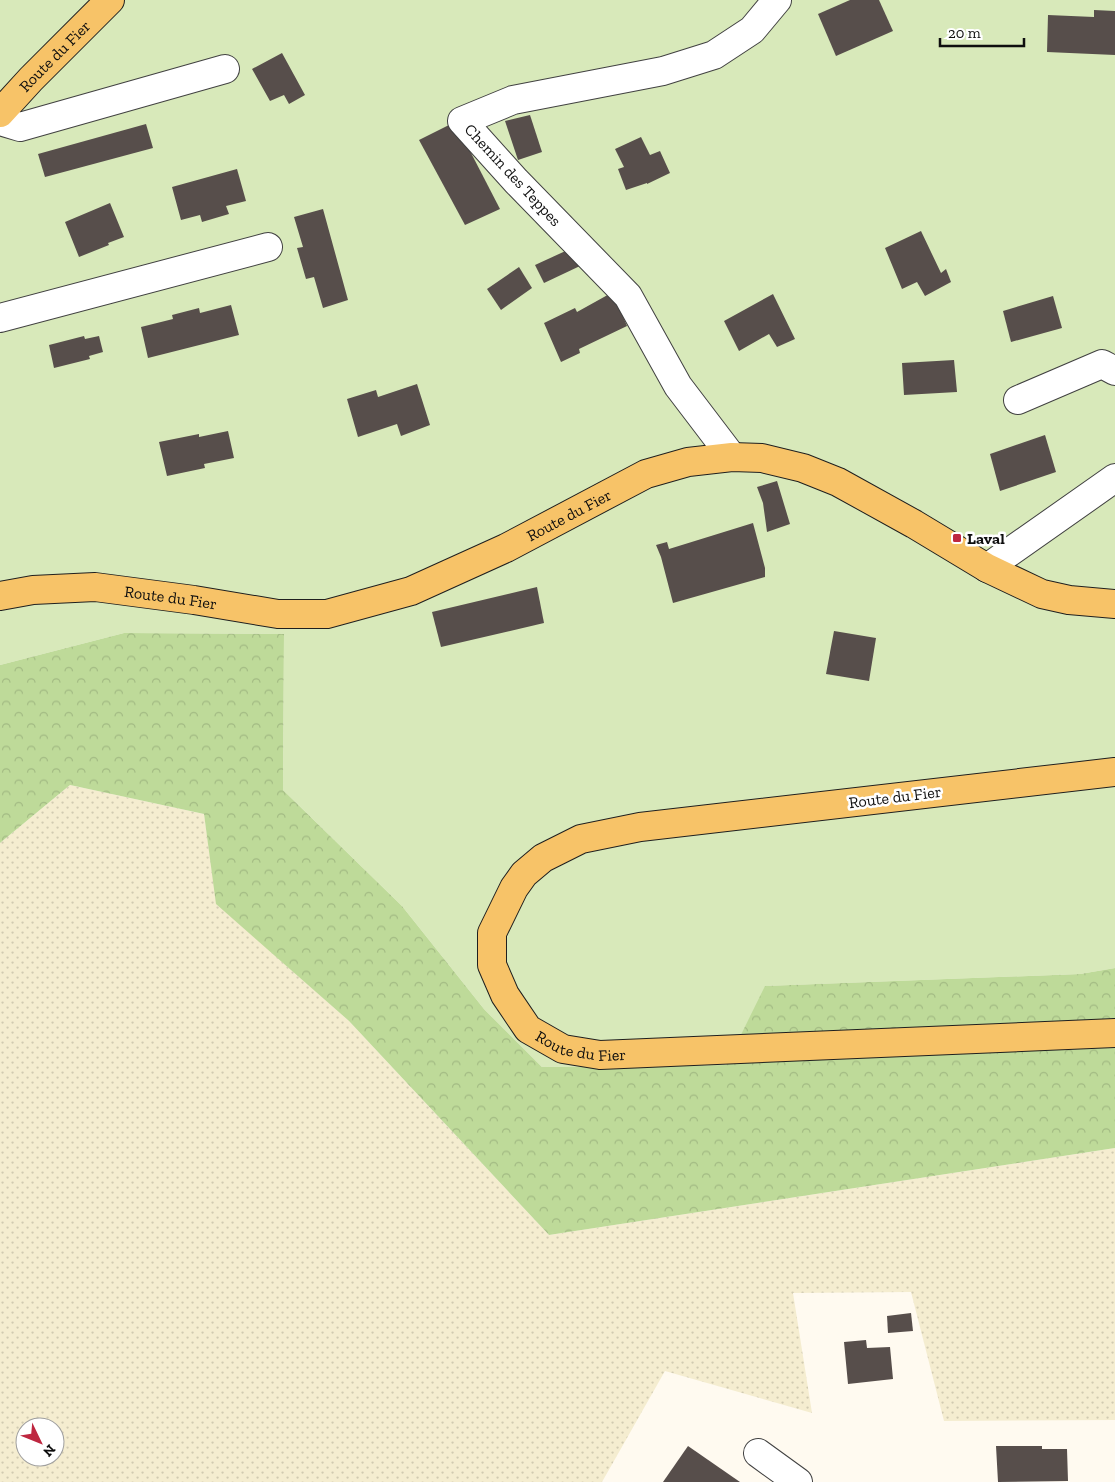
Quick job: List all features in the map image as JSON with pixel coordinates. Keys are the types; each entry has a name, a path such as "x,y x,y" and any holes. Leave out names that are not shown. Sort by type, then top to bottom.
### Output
{"main road":[{"name":"Route du Fier","path":"0,113 31,79 110,0"},
{"name":"Route du Fier","path":"0,596 33,590 95,587 194,600 278,614 327,614 411,591 506,548 646,474 688,462 732,457 762,458 803,468 838,482 914,524 987,568 1042,594 1069,600 1115,604"},
{"name":"Route du Fier","path":"1115,772 650,826 581,839 543,858 524,874 514,888 492,933 492,965 505,995 528,1029 563,1049 600,1055 1115,1033"}],"street":[{"name":"Chemin des Teppes","path":"732,457 678,386 628,296 516,181 462,121 513,100 663,72 714,55 752,30 777,0"},
{"path":"0,121 20,127 224,69"},
{"path":"0,318 268,247"},
{"path":"1018,400 1102,364 1115,371"},
{"path":"987,568 1115,478"},
{"path":"758,1453 798,1482"}],"shaded area":[{"path":"70,785 204,814 217,904 349,1021 549,1235 1115,1148 1115,1420 944,1421 911,1292 793,1293 812,1413 665,1371 602,1482 0,1482 0,843"}],"green space":[{"path":"0,0 1115,0 1115,968 1080,974 766,986 726,1065 542,1067 484,1009 402,906 283,790 284,634 124,633 0,665"},
{"path":"124,633 284,634 283,790 402,906 484,1009 542,1067 726,1065 765,986 1080,974 1115,968 1115,1148 549,1235 349,1021 216,904 204,814 70,785 0,843 0,665"}],"building":[{"path":"850,0 879,0 893,31 836,56 818,14"},
{"path":"1094,10 1115,11 1115,55 1047,52 1048,15 1094,17"},
{"path":"282,53 305,95 289,104 284,95 270,101 252,69"},
{"path":"530,115 542,152 518,160 505,121"},
{"path":"455,122 500,209 465,225 419,140"},
{"path":"146,124 153,148 45,177 38,154"},
{"path":"641,137 650,155 660,151 670,173 647,184 626,190 618,169 624,167 615,149"},
{"path":"237,169 246,201 226,206 229,214 202,222 200,215 181,220 172,187"},
{"path":"110,203 124,237 79,257 65,222"},
{"path":"323,209 348,300 323,308 314,277 306,279 297,248 303,247 294,217"},
{"path":"921,231 941,273 946,269 951,282 925,296 917,282 902,289 885,248"},
{"path":"572,248 580,266 544,283 535,265"},
{"path":"519,267 532,288 501,310 487,289"},
{"path":"613,292 627,326 579,349 580,353 561,362 544,323 575,308 577,312"},
{"path":"773,294 795,339 777,347 769,334 739,351 724,321"},
{"path":"1053,296 1062,328 1011,342 1003,311"},
{"path":"231,305 239,335 148,358 141,327 173,319 172,315 199,308 200,313"},
{"path":"84,336 85,339 99,336 103,352 89,356 90,359 54,368 49,345"},
{"path":"954,360 957,392 904,395 902,363"},
{"path":"417,384 430,425 401,436 397,424 358,437 347,399 376,390 378,397"},
{"path":"228,431 234,458 204,464 205,468 167,476 159,442 199,434 199,437"},
{"path":"1045,435 1056,472 1000,491 990,454"},
{"path":"777,481 790,524 767,532 763,503 757,487"},
{"path":"753,523 765,568 765,577 673,603 656,545 667,542 669,549"},
{"path":"537,587 544,623 441,647 432,612"},
{"path":"834,631 876,638 869,681 826,674"},
{"path":"911,1313 913,1331 888,1333 887,1316"},
{"path":"866,1340 867,1348 890,1347 893,1379 848,1384 844,1342"},
{"path":"688,1446 740,1482 663,1482"},
{"path":"996,1446 1042,1446 1042,1449 1067,1449 1068,1481 998,1482"}],"place":[{"name":"Laval","path":"957,538"}]}
